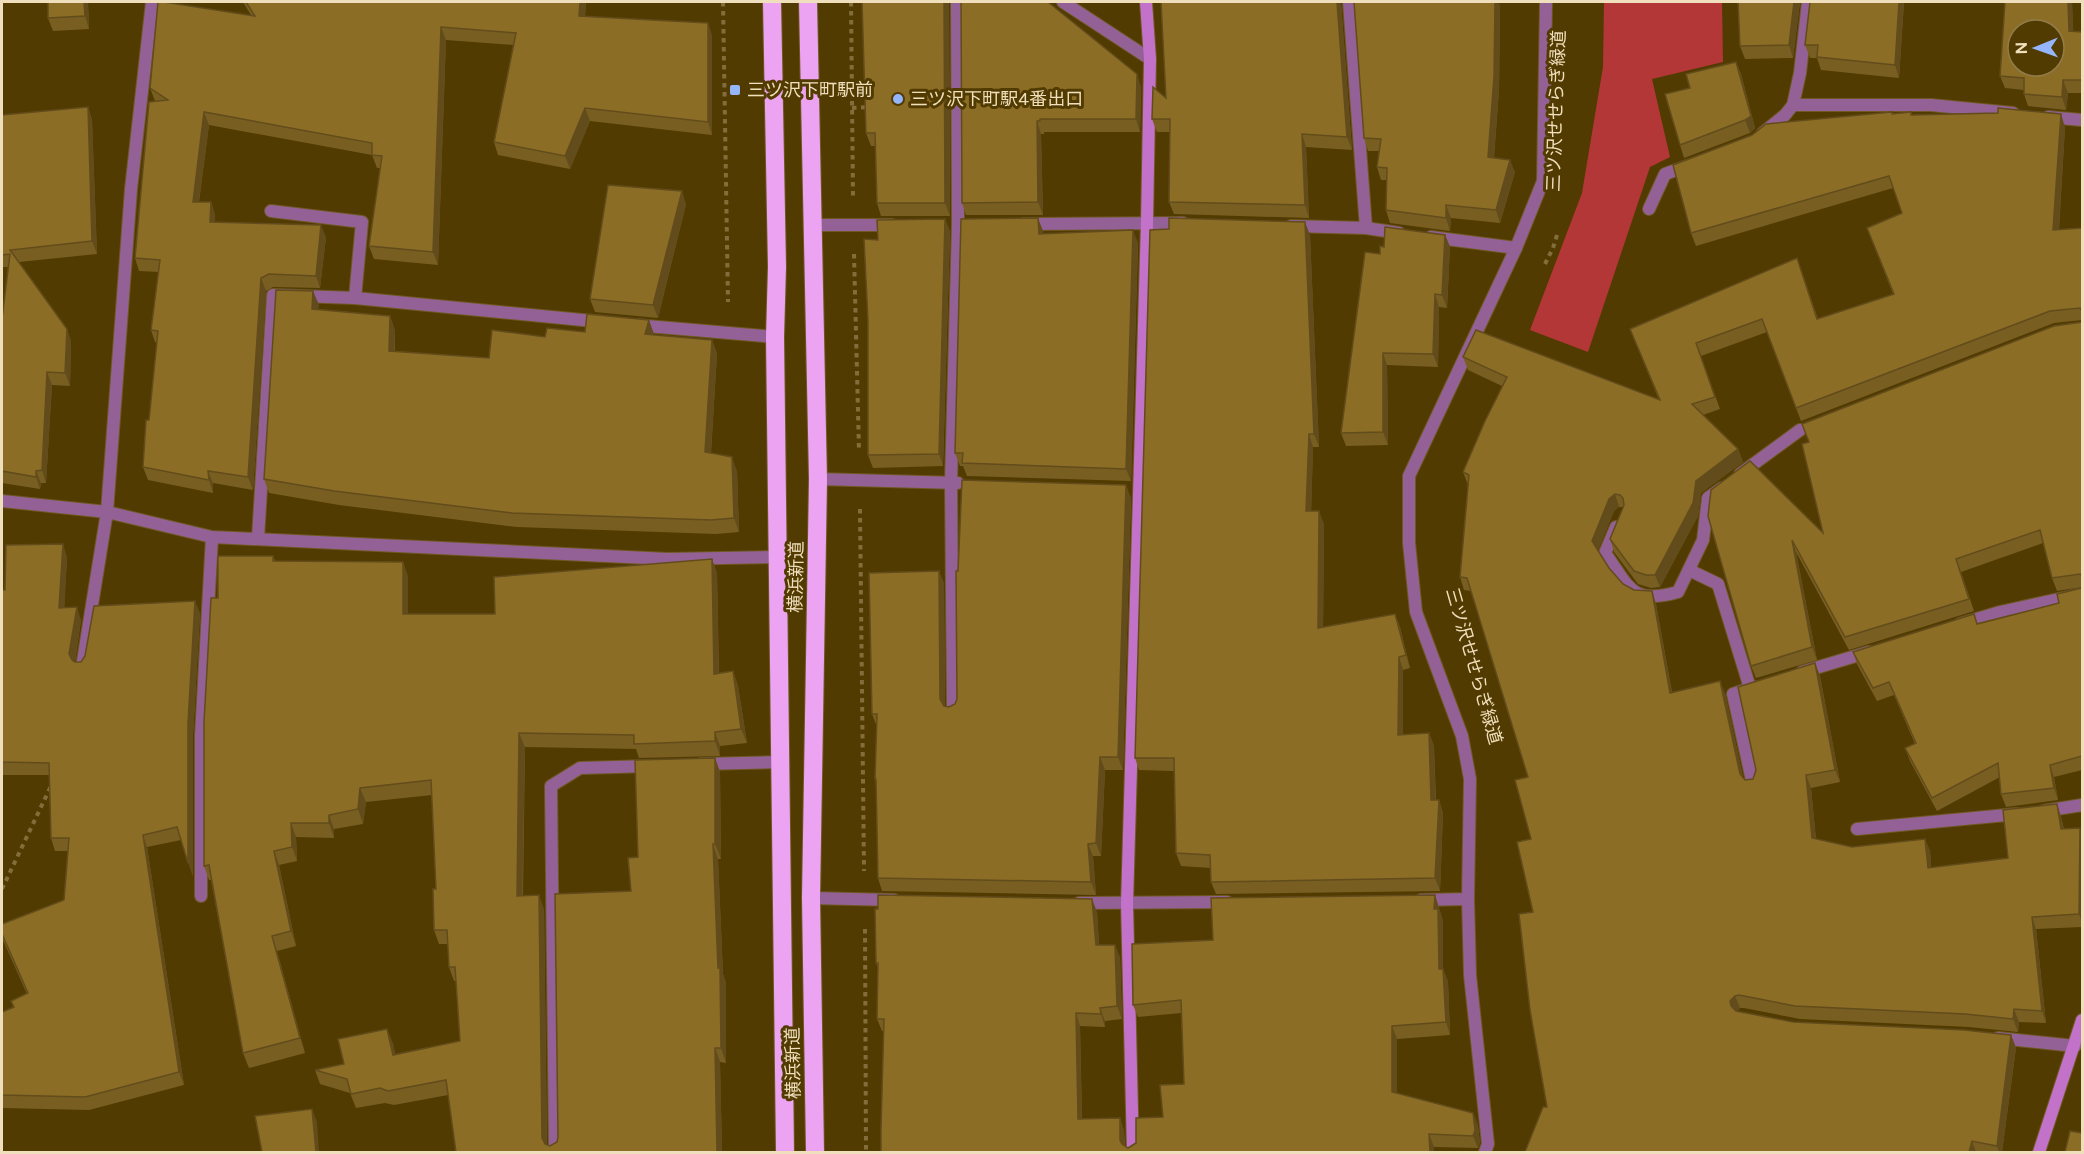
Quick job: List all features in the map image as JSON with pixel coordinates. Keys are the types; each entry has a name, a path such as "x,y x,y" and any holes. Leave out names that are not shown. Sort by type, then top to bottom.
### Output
{"highway":[{"name":"横浜新道","path":"772,2 777,267 775,337 785,1152"},
{"name":"横浜新道","path":"808,2 818,479 811,898 815,1152"}],"street":[{"path":"82,667 107,512 131,189 152,2"},
{"path":"953,712 951,482 958,224 957,2"},
{"path":"1064,2 1150,59"},
{"path":"1133,1152 1127,904 1133,489 1147,222 1150,59 1146,2"},
{"path":"1349,2 1366,228"},
{"path":"1485,1152 1488,1144 1470,975 1468,899 1470,779 1462,736 1416,612 1409,543 1409,476 1516,248 1543,181 1546,2"},
{"path":"1754,140 1785,115 1793,105 1800,73 1808,2"},
{"path":"1793,105 1931,105 2082,120"},
{"path":"1649,209 1665,174 1704,160"},
{"path":"270,211 362,222 355,298"},
{"path":"1017,224 1147,222 1193,224"},
{"path":"813,225 900,225"},
{"path":"1274,226 1366,228 1516,248"},
{"path":"258,538 273,295 355,298 775,337"},
{"path":"1622,515 1605,553 1629,586 1640,596 1657,598 1678,592 1703,540 1708,498 1805,428"},
{"path":"818,479 975,483"},
{"path":"2,501 107,512 212,537 668,559 778,557"},
{"path":"201,896 201,736 212,537"},
{"path":"1689,570 1718,584 1756,686 1733,694 1753,785"},
{"path":"1943,629 2000,612 2082,594"},
{"path":"1784,677 1886,646"},
{"path":"687,765 781,762"},
{"path":"555,1152 551,786 580,768 663,766"},
{"path":"1857,829 2039,812 2082,805"},
{"path":"811,898 912,900"},
{"path":"1410,900 1468,899"},
{"path":"1068,903 1245,902"},
{"path":"2039,1152 2082,1020"},
{"path":"1981,1036 2075,1046"}],"path":[{"path":"723,2 728,333"},
{"path":"851,2 853,226 860,480 866,1152"},
{"path":"718,76 724,75"},
{"path":"852,108 873,107"},
{"path":"1542,269 1553,248 1559,228"},
{"path":"2,889 54,778"}],"shaded area":[{"path":"1604,2 1722,2 1723,62 1652,79 1670,157 1650,167 1588,352 1530,330 1582,193 1603,67"}],"building":[{"path":"48,2 84,2 85,16 48,18"},
{"path":"158,2 255,16 246,2 580,2 579,16 708,23 708,122 585,108 565,156 494,142 516,33 441,27 433,252 369,246 382,156 372,155 372,143 204,112 193,202 211,202 210,222 321,225 316,276 269,274 261,278 248,477 208,471 209,480 143,467 146,420 149,420 158,331 151,330 160,260 135,258 149,102 168,100 150,88"},
{"path":"862,2 944,2 945,203 877,203 875,133 866,133"},
{"path":"961,2 1048,2 1137,74 1136,119 1040,119 1037,121 1038,202 962,203"},
{"path":"1161,2 1337,2 1347,137 1302,134 1305,205 1169,202 1170,119 1152,119 1153,87 1166,98"},
{"path":"1354,2 1495,2 1494,77 1488,157 1510,160 1496,210 1446,205 1446,218 1386,210 1387,168 1377,167 1381,139 1364,138"},
{"path":"1738,2 1794,2 1789,45 1740,46"},
{"path":"1810,2 1899,2 1895,65 1817,57 1818,45 1805,45"},
{"path":"2005,2 2068,2 2069,31 2082,32 2082,80 2063,80 2062,97 2024,94 2024,78 2066,78 2066,18 2006,18 2006,76 2000,76"},
{"path":"1736,62 1751,116 1680,145 1665,94 1690,88 1686,74"},
{"path":"88,107 92,241 10,250 67,329 65,373 47,372 42,470 36,471 36,477 2,471 2,319 10,254 2,255 2,115"},
{"path":"1998,108 2061,114 2053,230 2082,228 2082,311 2080,308 2050,311 1796,408 1762,319 1696,343 1715,397 1692,404 1738,449 1696,481 1693,503 1655,575 1634,571 1610,539 1624,505 1620,495 1615,494 1609,499 1592,541 1609,568 1623,584 1634,590 1652,591 1670,693 1720,681 1740,774 1745,780 1753,779 1756,770 1738,687 1815,663 1835,770 1806,775 1812,838 1852,847 1925,839 1928,868 2008,858 2003,810 2057,804 2061,829 2080,828 2079,914 2032,917 2042,1011 2014,1009 2013,1019 1965,1014 1795,1006 1739,995 1730,1001 1736,1011 1793,1022 1964,1030 2011,1035 1997,1146 1972,1141 1969,1152 1525,1152 1543,1107 1547,1107 1530,1010 1519,914 1533,912 1517,842 1531,839 1515,780 1528,777 1467,578 1460,577 1469,475 1463,472 1507,377 1463,357 1476,330 1660,400 1630,329 1797,258 1817,319 1894,294 1867,228 1902,213 1889,176 1691,233 1673,165 1752,135 1766,124 1892,112 1892,114 1911,112 1911,115 1998,113"},
{"path":"608,185 682,191 653,305 590,299"},
{"path":"1038,218 1039,234 1133,230 1126,469 962,463 963,453 955,453 961,219"},
{"path":"1169,218 1305,222 1314,434 1309,434 1306,511 1319,511 1318,628 1395,614 1406,655 1399,657 1398,735 1429,733 1431,800 1439,800 1435,878 1211,882 1210,855 1176,853 1174,758 1135,758 1150,230 1169,229"},
{"path":"945,219 939,454 868,455 868,321 864,239 878,240 877,220"},
{"path":"1385,227 1445,235 1442,295 1435,294 1433,354 1383,353 1383,432 1341,433 1365,252 1380,254 1380,246 1384,247"},
{"path":"276,290 313,291 312,309 390,316 389,351 489,358 492,330 545,337 547,328 585,332 587,314 649,320 645,334 712,340 705,452 732,457 734,518 711,520 512,513 334,491 264,479"},
{"path":"2082,322 2082,576 2080,574 2052,578 2040,530 1956,559 1969,599 1845,637 1792,540 1812,647 1751,666 1708,516 1711,490 1750,461 1823,533 1802,444 1809,442 1802,424 2054,326"},
{"path":"962,480 1126,485 1118,757 1100,757 1096,843 1088,844 1091,882 878,878 875,779 877,714 872,714 869,573 939,571 940,699 944,706 949,707 955,704 957,699 956,571 958,571"},
{"path":"63,544 59,608 77,607 69,654 75,662 81,662 85,656 94,606 195,601 188,723 188,863 177,827 143,835 179,1072 85,1097 2,1095 2,1012 14,1007 11,1001 28,993 2,934 2,924 64,900 69,838 51,838 49,763 2,762 2,590 5,590 6,545"},
{"path":"218,556 273,556 273,561 403,562 403,614 495,614 494,577 712,559 714,674 733,671 741,729 715,732 715,741 634,744 634,735 519,733 517,896 539,895 542,1138 545,1144 550,1146 557,1142 558,1137 555,894 631,891 628,858 638,857 635,760 715,758 715,844 713,844 718,968 720,968 721,1048 715,1048 717,1152 456,1152 446,1080 388,1091 380,1088 351,1094 347,1079 315,1070 344,1064 338,1039 387,1029 393,1055 460,1041 455,967 449,967 447,930 434,930 433,889 436,889 431,780 360,788 358,809 329,815 329,823 291,823 292,847 274,851 291,931 272,936 300,1038 243,1053 209,865 204,866 204,722 211,598 218,598"},
{"path":"2082,588 2082,756 2050,765 2054,788 2001,794 1998,763 1932,798 1905,748 1916,743 1889,682 1873,688 1853,652 1974,614 1977,624 2059,603 2057,594"},
{"path":"878,895 1092,899 1096,945 1115,945 1117,1006 1100,1008 1101,1014 1076,1013 1078,1119 1120,1118 1120,1140 1128,1148 1136,1143 1136,1118 1163,1117 1160,1085 1184,1084 1181,1000 1133,1005 1132,944 1213,940 1211,898 1435,895 1434,909 1438,909 1439,969 1443,969 1446,1022 1392,1026 1392,1092 1473,1113 1475,1130 1473,1136 1429,1134 1430,1152 881,1152 884,1019 877,1019 878,963 876,963 875,909 878,909"},
{"path":"312,1109 316,1152 262,1152 255,1116"},
{"path":"2070,1131 2082,1133 2082,1152 2065,1152"}],"place":[{"name":"三ツ沢下町駅前","path":"735,90"},
{"name":"三ツ沢下町駅4番出口","path":"898,99"}]}
